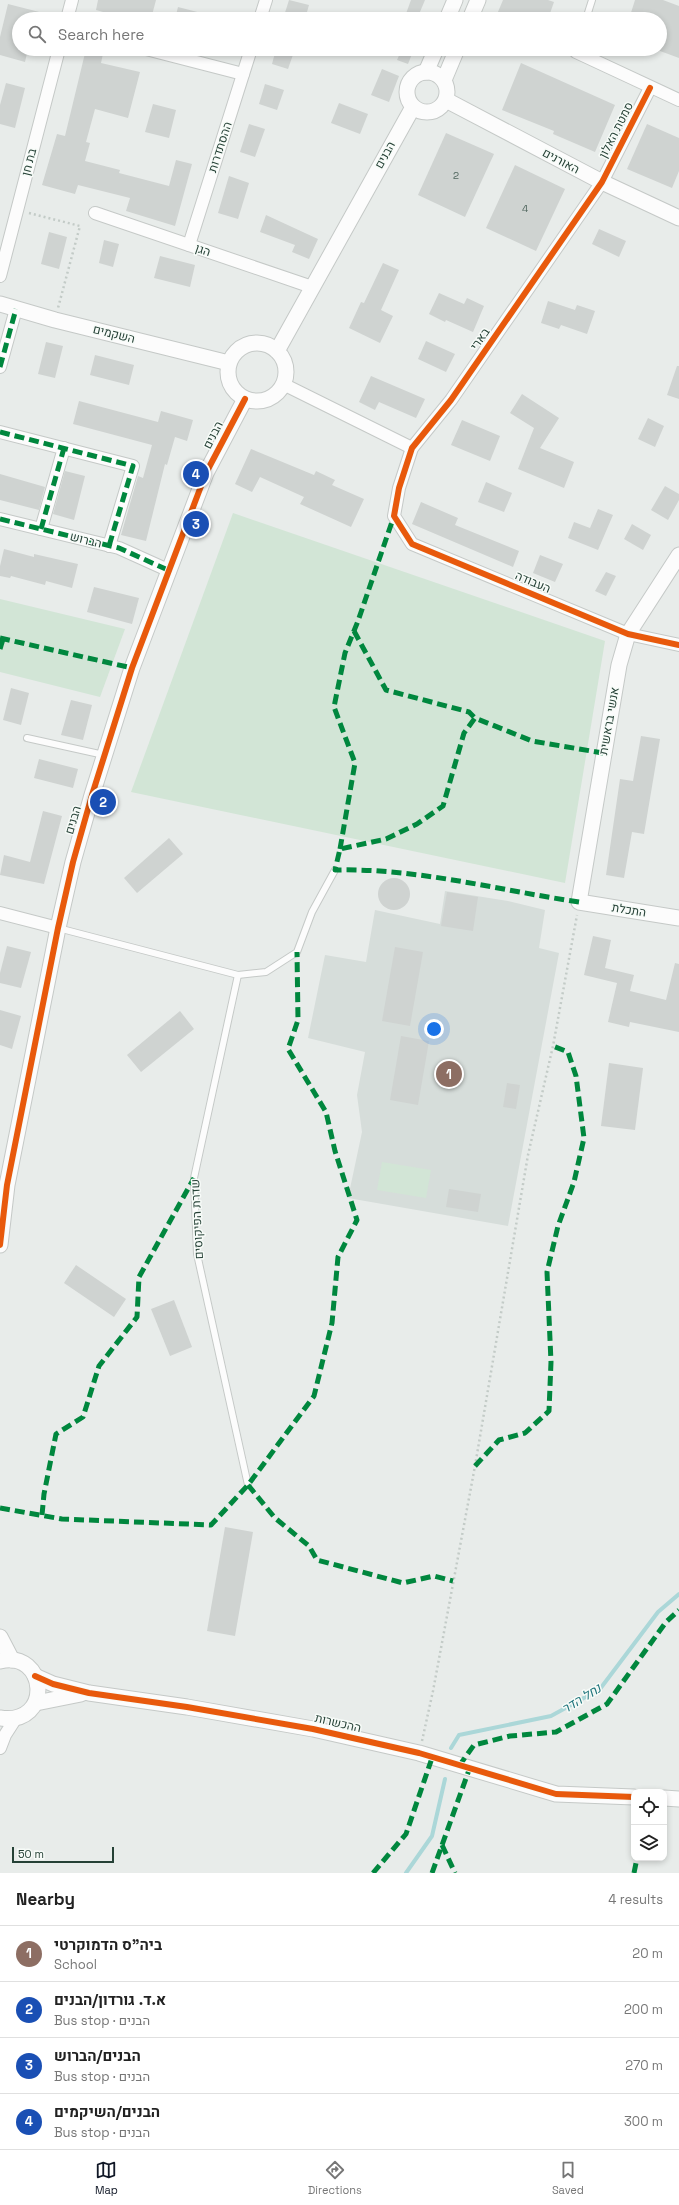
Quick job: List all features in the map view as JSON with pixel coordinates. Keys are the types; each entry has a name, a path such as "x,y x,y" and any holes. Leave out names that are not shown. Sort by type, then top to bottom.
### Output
{"street":[{"path":"69,12 72,0"},
{"path":"262,12 266,0"},
{"path":"450,12 455,0"},
{"path":"473,12 478,0"},
{"name":"בת חן","path":"0,276 57,56"},
{"path":"173,56 243,74"},
{"name":"ההסתדרות","path":"189,245 248,56"},
{"path":"426,72 433,56"},
{"path":"444,80 454,56"},
{"path":"589,56 650,88 679,100"},
{"path":"426,72 433,72 444,80 448,93 442,106 431,112 418,110 413,107 409,101 407,88 414,76 426,72"},
{"name":"סמטת האלון","path":"602,182 650,88"},
{"name":"האורנים","path":"446,100 602,182 679,218"},
{"name":"הבנים","path":"277,351 413,107"},
{"name":"בארי","path":"394,516 399,488 412,448 452,400 602,182"},
{"name":"הגן","path":"94,213 312,287"},
{"name":"השקמים","path":"0,304 55,320 229,363"},
{"path":"0,367 16,309"},
{"path":"259,343 277,351 285,366 283,384 278,391 263,400 245,398 238,394 228,380 229,363 234,354 250,344 259,343"},
{"path":"283,384 412,448"},
{"name":"הבנים","path":"0,1245 7,1185 58,928 73,862 104,755 132,668 206,473 245,398"},
{"path":"0,432 133,466 109,546"},
{"path":"41,529 64,448"},
{"name":"העבודה","path":"394,516 412,544 628,634 679,645"},
{"name":"הברוש","path":"0,519 109,546 170,571"},
{"name":"אנשי בראשית","path":"579,902 619,665 628,634 679,555"},
{"name":"התכלת","path":"579,902 679,918"},
{"path":"0,913 58,928"},
{"path":"0,1637 6,1660"},
{"name":"ההכשרות","path":"6,1660 27,1665 35,1676 53,1684 89,1693 188,1707 291,1725 419,1753 556,1794 631,1797"},
{"path":"0,1718 16,1718 29,1711 36,1703 39,1693 35,1676"},
{"name":"ההכשרות","path":"36,1703 89,1693"},
{"path":"0,1748 5,1735 16,1718"},
{"path":"667,1798 679,1799"}],"lane":[{"path":"588,12 592,0"},
{"path":"27,738 104,755"},
{"path":"58,928 238,975 266,972 297,952 312,912 335,870"},
{"name":"שדרת הפיקוסים","path":"238,975 194,1178 198,1254 248,1485"}],"path":[{"path":"17,210 80,226 55,320"},
{"path":"419,1753 433,1691 476,1460 528,1155 553,1046 579,902"}],"shaded area":[{"path":"445,891 508,901 545,910 539,948 559,953 508,1226 348,1198 362,1132 357,1095 365,1052 308,1038 325,955 366,962 375,910 440,924"}],"green space":[{"path":"233,513 605,641 565,883 131,792"},
{"path":"0,599 125,629 100,697 0,672"},
{"path":"382,1162 431,1170 426,1198 377,1190"}],"building":[{"path":"98,0 156,0 153,12 103,12 96,10"},
{"path":"289,0 309,5 307,12 285,12"},
{"path":"411,0 425,0 420,12 407,12"},
{"path":"503,0 548,0 554,2 550,12 498,12"},
{"path":"635,0 663,0 679,6 679,58 667,54 667,12 631,12"},
{"path":"8,4 39,12 12,12 12,56 26,56 25,62 0,55 0,37"},
{"path":"178,7 197,12 177,12"},
{"path":"84,56 102,56 101,63 140,72 128,118 95,109 86,142 90,143 85,161 120,170 119,173 169,186 176,160 192,164 175,226 126,211 130,198 78,185 75,194 42,185 57,134 65,136"},
{"path":"274,56 293,56 288,69 272,64"},
{"path":"399,56 411,56 408,64 397,60"},
{"path":"521,63 615,105 595,152 553,134 554,131 502,110"},
{"path":"382,69 399,76 389,102 371,95"},
{"path":"6,83 25,88 15,128 0,124 0,105"},
{"path":"265,84 284,90 277,110 259,104"},
{"path":"339,103 368,114 360,134 331,123"},
{"path":"153,104 176,110 169,138 145,132"},
{"path":"249,124 265,129 255,157 240,152"},
{"path":"647,124 679,138 679,171 672,188 627,169"},
{"path":"446,133 494,154 465,217 418,195"},
{"path":"515,165 565,189 536,251 486,228"},
{"path":"229,176 249,183 238,219 218,213"},
{"path":"266,215 318,239 309,259 292,252 295,245 260,232"},
{"path":"599,229 626,241 619,257 592,244"},
{"path":"49,232 67,237 59,269 41,264"},
{"path":"104,240 119,244 113,267 99,263"},
{"path":"160,256 195,265 190,287 154,278"},
{"path":"383,263 399,270 381,310 393,316 380,343 349,328 361,302 364,303"},
{"path":"439,293 464,304 467,298 484,306 473,332 446,320 445,322 429,314"},
{"path":"548,301 575,310 577,305 595,311 587,334 561,325 559,329 541,323"},
{"path":"426,341 455,354 446,372 418,359"},
{"path":"46,342 63,346 55,378 38,374"},
{"path":"95,355 134,365 129,385 90,375"},
{"path":"677,366 679,366 679,399 667,395"},
{"path":"371,376 425,399 416,418 379,402 375,410 359,402"},
{"path":"522,394 559,418 540,448 574,462 564,488 518,469 534,428 510,413"},
{"path":"79,401 158,422 161,411 193,420 187,441 175,437 167,465 165,464 146,541 121,535 138,476 143,478 152,445 73,424"},
{"path":"648,418 664,426 655,447 638,439"},
{"path":"462,420 500,436 490,461 451,445"},
{"path":"251,449 314,475 316,471 335,480 332,485 364,499 351,527 300,504 304,497 260,477 252,492 235,484"},
{"path":"65,471 85,476 74,520 53,514"},
{"path":"0,474 45,487 39,510 0,500"},
{"path":"486,482 512,493 504,512 478,502"},
{"path":"665,486 679,494 679,500 668,520 651,510"},
{"path":"421,502 458,518 455,525 519,551 513,567 412,524"},
{"path":"598,509 613,515 598,550 568,538 574,522 590,528"},
{"path":"632,524 651,535 643,550 624,539"},
{"path":"4,549 34,557 34,554 78,564 72,588 46,581 45,585 11,576 10,578 0,576 0,566"},
{"path":"540,555 563,564 555,582 533,573"},
{"path":"606,572 616,576 606,596 595,591"},
{"path":"94,587 139,598 132,624 87,612"},
{"path":"11,688 29,693 21,725 3,720"},
{"path":"71,700 92,705 83,740 61,735"},
{"path":"641,736 660,739 644,834 632,832 624,878 606,875 620,779 633,781"},
{"path":"39,759 78,769 73,788 34,778"},
{"path":"43,811 62,816 44,884 0,875 4,855 30,862"},
{"path":"169,838 183,854 137,893 124,878"},
{"path":"391,878 397,878 407,885 410,894 409,900 403,907 397,910 391,910 381,903 378,897 378,891 385,881"},
{"path":"447,892 478,897 473,931 441,926"},
{"path":"593,936 611,940 605,968 634,975 630,991 666,1000 675,963 679,964 679,1032 630,1022 629,1027 608,1022 617,983 584,975"},
{"path":"7,946 31,952 21,988 0,983 0,973"},
{"path":"395,947 423,952 410,1026 382,1021"},
{"path":"0,1010 21,1016 12,1049 0,1045"},
{"path":"180,1011 194,1029 141,1072 127,1055"},
{"path":"401,1036 429,1041 418,1105 390,1100"},
{"path":"609,1063 643,1068 635,1130 601,1126"},
{"path":"507,1083 520,1085 516,1109 503,1107"},
{"path":"449,1189 481,1194 478,1212 446,1207"},
{"path":"76,1265 126,1299 114,1317 64,1283"},
{"path":"174,1300 192,1347 170,1356 151,1309"},
{"path":"225,1527 253,1532 235,1636 207,1631"}],"waterway":[{"name":"נחל הדר","path":"451,1748 459,1735 551,1716 600,1689 658,1612 679,1594"},
{"path":"406,1873 432,1836 445,1779"}],"marked path":[{"path":"0,367 16,309"},
{"path":"0,432 133,466 109,546"},
{"path":"41,529 64,448"},
{"path":"340,849 355,763 334,707 345,653 358,621 394,516"},
{"path":"0,519 119,548 170,571"},
{"path":"354,631 386,690 469,712 475,718"},
{"path":"0,638 132,668"},
{"path":"0,649 3,639"},
{"path":"579,902 397,872 335,870 340,849 386,839 417,824 443,806 464,733 475,718 532,741 603,753"},
{"path":"0,1508 62,1519 211,1525 248,1485 314,1396 332,1323 338,1257 357,1220 335,1151 326,1112 288,1049 298,1020 297,952"},
{"path":"475,1466 499,1440 525,1433 549,1411 551,1362 547,1272 558,1226 574,1182 584,1138 576,1076 568,1052 553,1046"},
{"path":"42,1515 44,1494 56,1434 83,1417 99,1366 137,1317 139,1277 194,1178"},
{"path":"248,1485 275,1518 309,1546 317,1560 403,1583 434,1576 453,1581"},
{"path":"459,1766 474,1745 510,1736 556,1732 607,1704 666,1622 679,1610"},
{"path":"373,1873 406,1834 432,1758"},
{"path":"432,1873 469,1770"},
{"path":"442,1845 455,1873"},
{"path":"634,1873 636,1861"}],"cycle path":[{"path":"650,88 602,182 451,400 412,448 399,488 394,516 412,544 628,634 679,645"},
{"path":"0,1245 7,1185 58,928 73,862 92,795 132,668 206,473 245,399"},
{"path":"35,1676 53,1684 89,1693 187,1707 313,1729 419,1753 556,1794 631,1797"}],"place":[{"name":"הבנים/השיקמים","path":"196,474"},
{"name":"הבנים/הברוש","path":"196,524"},
{"name":"א.ד. גורדון/הבנים","path":"103,802"},
{"name":"ביה\"ס הדמוקרטי","path":"449,1074"}]}
